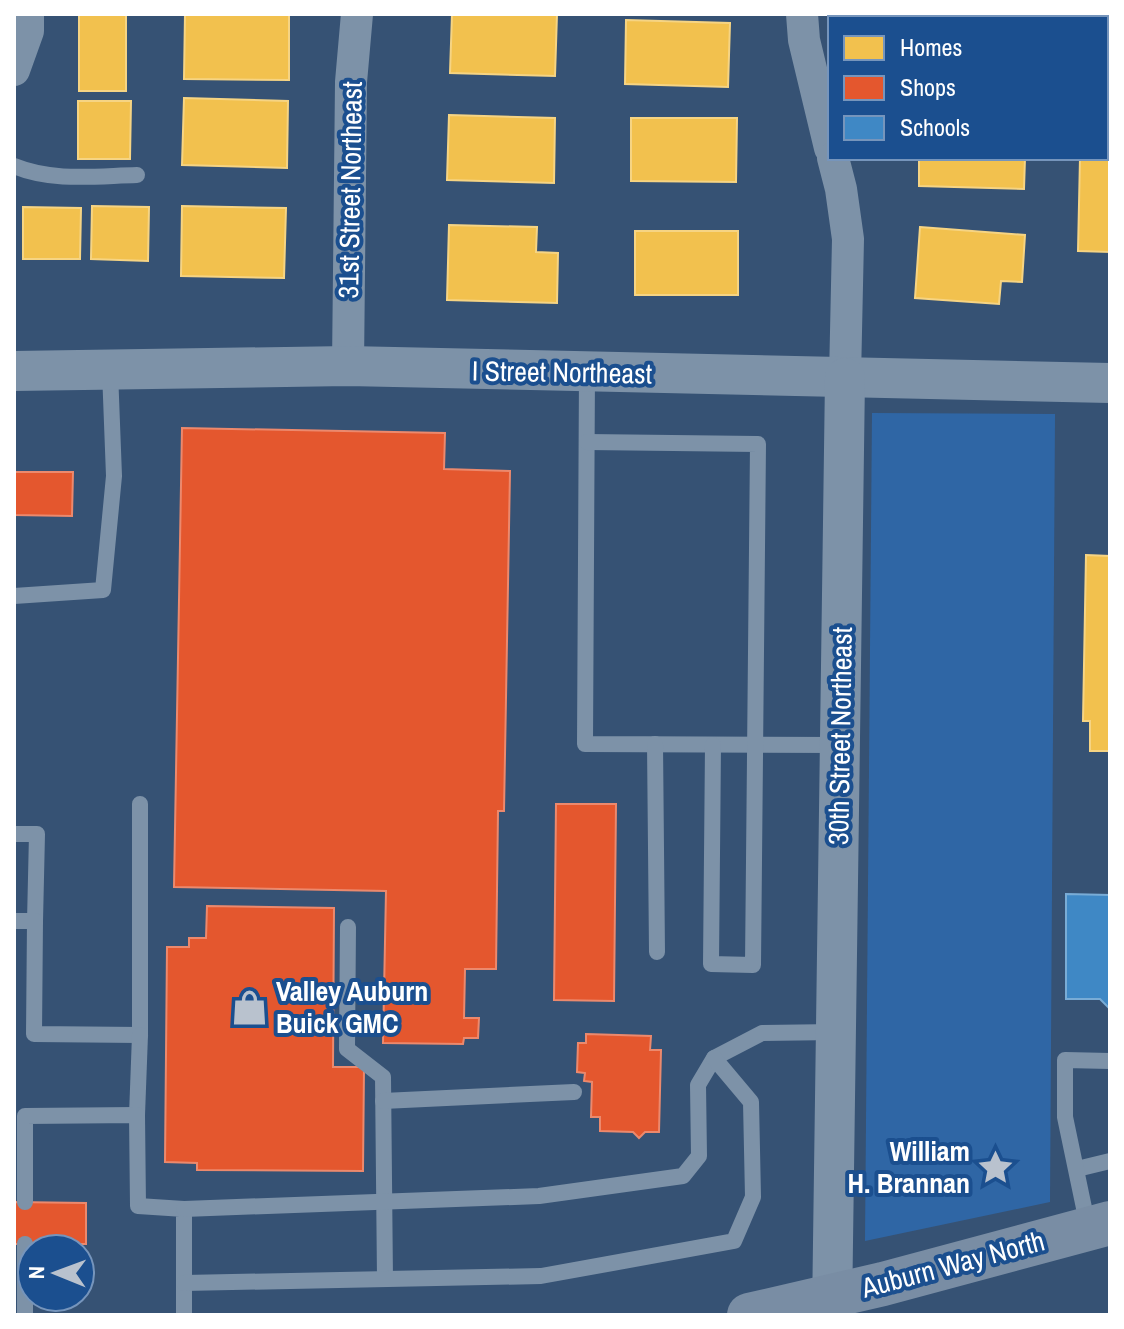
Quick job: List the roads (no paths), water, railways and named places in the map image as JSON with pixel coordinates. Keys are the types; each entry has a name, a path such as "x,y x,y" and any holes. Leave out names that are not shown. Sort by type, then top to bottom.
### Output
{"main road":[{"name":"Auburn Way North","path":"749,1315 832,1305 1099,1226"}],"street":[{"path":"14,70 28,31 28,14"},
{"name":"31st Street Northeast","path":"348,366 351,82 357,14"},
{"path":"802,14 804,40 828,140"},
{"name":"30th Street Northeast","path":"832,1305 848,239 834,160"},
{"name":"I Street Northeast","path":"14,371 348,366 1110,383"}],"lane":[{"path":"14,166 35,174 53,176 137,175"},
{"path":"14,596 103,590 114,476 110,369"},
{"path":"587,372 585,744 840,745"},
{"path":"587,442 758,444 753,965 711,964 713,745"},
{"path":"655,744 657,952"},
{"path":"140,804 138,1206 184,1209 539,1196 683,1176 699,1156 698,1085 714,1058 762,1033 836,1032"},
{"path":"14,834 37,834 34,1034 140,1035"},
{"path":"14,921 35,921"},
{"path":"348,927 347,1049 383,1077 385,1279"},
{"path":"184,1283 541,1276 734,1241 753,1197 751,1102 714,1058"},
{"path":"1099,1226 1077,1169 1065,1117 1065,1060 1110,1061"},
{"path":"383,1101 574,1092"},
{"path":"25,1202 25,1116 137,1115"},
{"path":"1077,1169 1110,1161"},
{"path":"184,1209 184,1315"}],"place":[{"name":"Valley Auburn Buick GMC","path":"250,1007"},
{"name":"William H. Brannan","path":"996,1167"}]}
